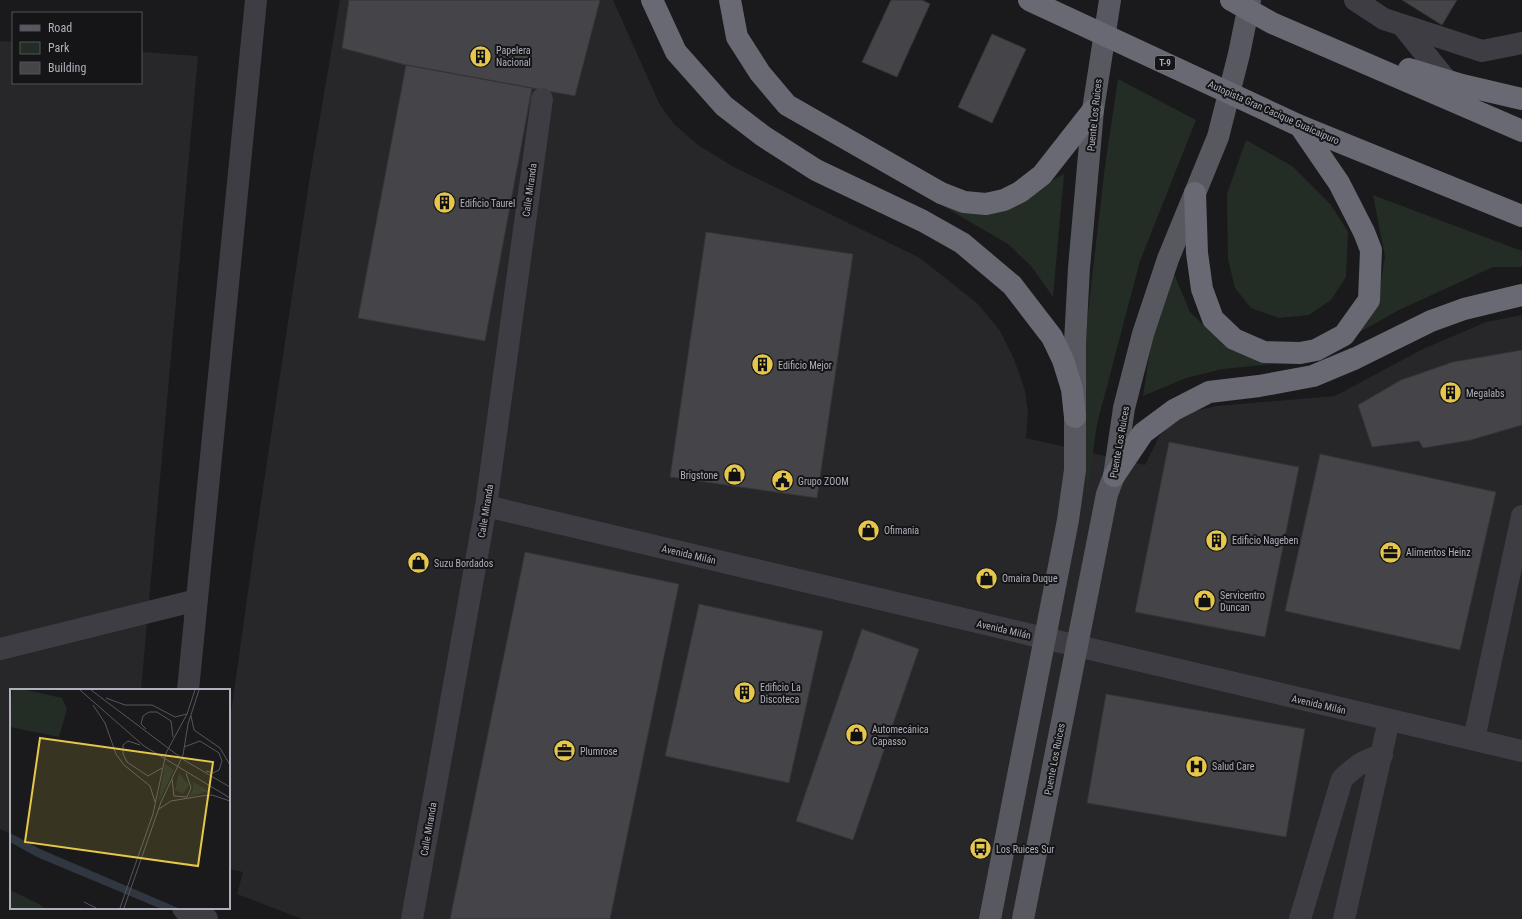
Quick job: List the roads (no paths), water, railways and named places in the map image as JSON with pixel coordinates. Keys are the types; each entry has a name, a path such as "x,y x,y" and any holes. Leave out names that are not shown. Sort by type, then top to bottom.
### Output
{"highway":[{"path":"652,0 676,52 724,106 763,136 816,170 923,221 962,243 1012,285 1052,337 1063,360 1072,389 1075,417"},
{"path":"730,0 737,37 760,73 787,105 941,193 964,202 986,204 1004,200 1020,192 1042,175 1093,110"},
{"name":"Autopista Gran Cacique Guaicaipuro","path":"1029,0 1300,126 1522,216"},
{"path":"1231,0 1272,23 1522,131"},
{"path":"1309,38 1447,81 1522,99"},
{"path":"1194,193 1197,253 1202,289 1213,319 1234,339 1264,352 1300,353 1316,350 1344,335 1369,300 1371,250 1364,232 1339,183 1300,126"},
{"path":"1110,485 1144,433 1174,410 1209,392 1258,386 1314,376 1356,358 1431,321 1457,311 1522,295"}],"main road":[{"name":"Puente Los Ruices","path":"990,919 1068,520 1075,470 1075,342 1080,268 1093,110 1110,0"},
{"name":"Puente Los Ruices","path":"1023,919 1124,408 1144,334 1168,259 1218,137 1239,54 1250,0"}],"street":[{"path":"188,689 256,0"},
{"path":"1355,0 1384,19 1482,51 1522,42"},
{"path":"1402,25 1447,81"},
{"name":"Calle Miranda","path":"412,919 486,506 542,99"},
{"name":"Avenida Milán","path":"486,506 1522,751"},
{"path":"1474,739 1522,516"},
{"path":"0,649 197,600"},
{"path":"1344,919 1389,720"},
{"path":"1300,919 1342,779 1356,766 1366,760 1382,755"},
{"path":"184,909 188,914 207,919"}],"place":[{"name":"Papelera Nacional","path":"480,56"},
{"name":"Edificio Taurel","path":"445,203"},
{"name":"Edificio Mejor","path":"762,365"},
{"name":"Megalabs","path":"1451,393"},
{"name":"Brigstone","path":"734,475"},
{"name":"Grupo ZOOM","path":"783,481"},
{"name":"Ofimania","path":"868,530"},
{"name":"Edificio Nageben","path":"1217,540"},
{"name":"Alimentos Heinz","path":"1390,552"},
{"name":"Suzu Bordados","path":"418,563"},
{"name":"Omaira Duque","path":"987,578"},
{"name":"Servicentro Duncan","path":"1205,601"},
{"name":"Edificio La Discoteca","path":"744,693"},
{"name":"Automecánica Capasso","path":"857,735"},
{"name":"Plumrose","path":"564,751"},
{"name":"Salud Care","path":"1196,766"},
{"name":"Los Ruices Sur","path":"980,849"}]}
